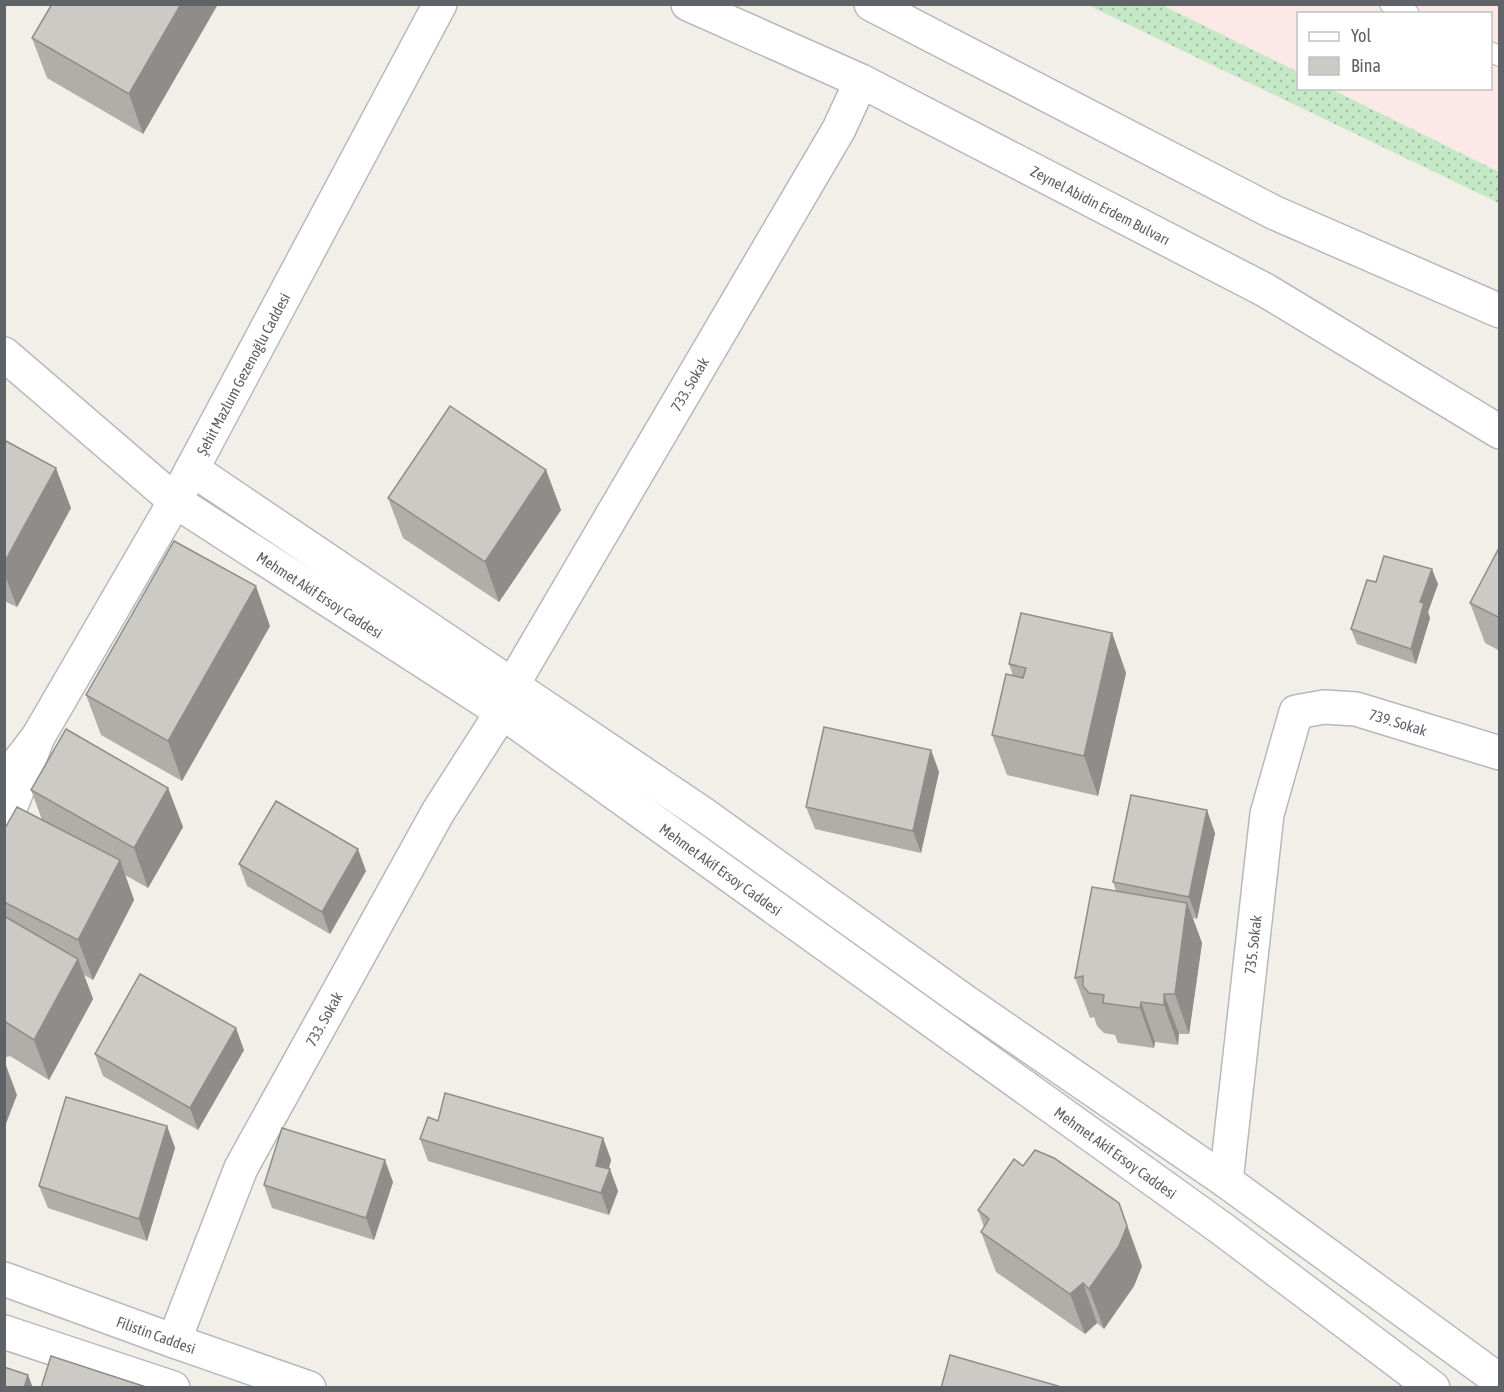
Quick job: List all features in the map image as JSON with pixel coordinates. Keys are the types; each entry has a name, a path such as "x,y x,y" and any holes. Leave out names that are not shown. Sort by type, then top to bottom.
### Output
{"street":[{"name":"Şehit Mazlum Gezenoğlu Caddesi","path":"4,781 38,737 175,501 440,4"},
{"name":"Zeynel Abidin Erdem Bulvarı","path":"688,4 861,81 1265,290 1500,432"},
{"path":"872,4 1275,213 1500,311"},
{"name":"733. Sokak","path":"174,1341 241,1168 438,812 839,129 861,81"},
{"name":"Mehmet Akif Ersoy Caddesi","path":"4,354 175,501 507,698 1433,1388"},
{"path":"192,469 507,698 703,814 964,1001 1226,1181 1500,1381"},
{"name":"739. Sokak","path":"1296,712 1324,707 1356,709 1500,753"},
{"name":"735. Sokak","path":"1226,1181 1267,814 1296,712"},
{"name":"Şehit Mazlum Gezenoğlu Caddesi","path":"4,824 38,737"},
{"name":"Filistin Caddesi","path":"4,1279 309,1388"},
{"path":"4,1332 173,1388"}],"lane":[{"path":"1390,4 1405,12"}],"shaded area":[{"path":"1088,5 1499,5 1499,203"}],"green space":[{"path":"1088,5 1162,5 1297,72 1297,90 1333,90 1499,172 1499,203"}],"building":[{"path":"52,4 181,4 129,94 32,38"},
{"path":"450,406 546,470 485,562 388,498"},
{"path":"4,440 56,468 4,563"},
{"path":"174,541 256,586 168,741 86,695"},
{"path":"1500,546 1500,618 1470,603"},
{"path":"1384,556 1432,569 1420,602 1424,603 1411,649 1351,629 1367,580 1376,582"},
{"path":"1021,613 1112,633 1084,756 992,735 1006,674 1023,678 1026,668 1009,664"},
{"path":"824,727 931,750 913,831 806,807"},
{"path":"66,729 168,788 134,848 31,790"},
{"path":"1131,795 1207,810 1189,897 1113,882"},
{"path":"276,801 358,849 322,912 239,864"},
{"path":"17,807 120,860 78,940 4,902 4,830"},
{"path":"1092,887 1187,903 1175,994 1164,994 1164,1005 1141,1002 1140,1008 1103,1003 1104,995 1089,993 1083,986 1083,976 1075,978"},
{"path":"4,916 78,959 34,1040 4,1021"},
{"path":"140,974 236,1028 190,1108 95,1054"},
{"path":"445,1093 603,1138 596,1166 610,1169 601,1193 420,1139 428,1117 438,1121"},
{"path":"66,1097 167,1126 139,1219 39,1186"},
{"path":"282,1128 385,1160 366,1218 264,1185"},
{"path":"1035,1150 1054,1158 1119,1203 1127,1226 1119,1246 1089,1289 1083,1283 1070,1294 981,1232 989,1219 978,1210 1014,1159 1023,1166"},
{"path":"950,1355 1065,1388 941,1388"},
{"path":"51,1356 146,1387 41,1388"},
{"path":"4,1367 28,1375 24,1388 4,1388"}]}
